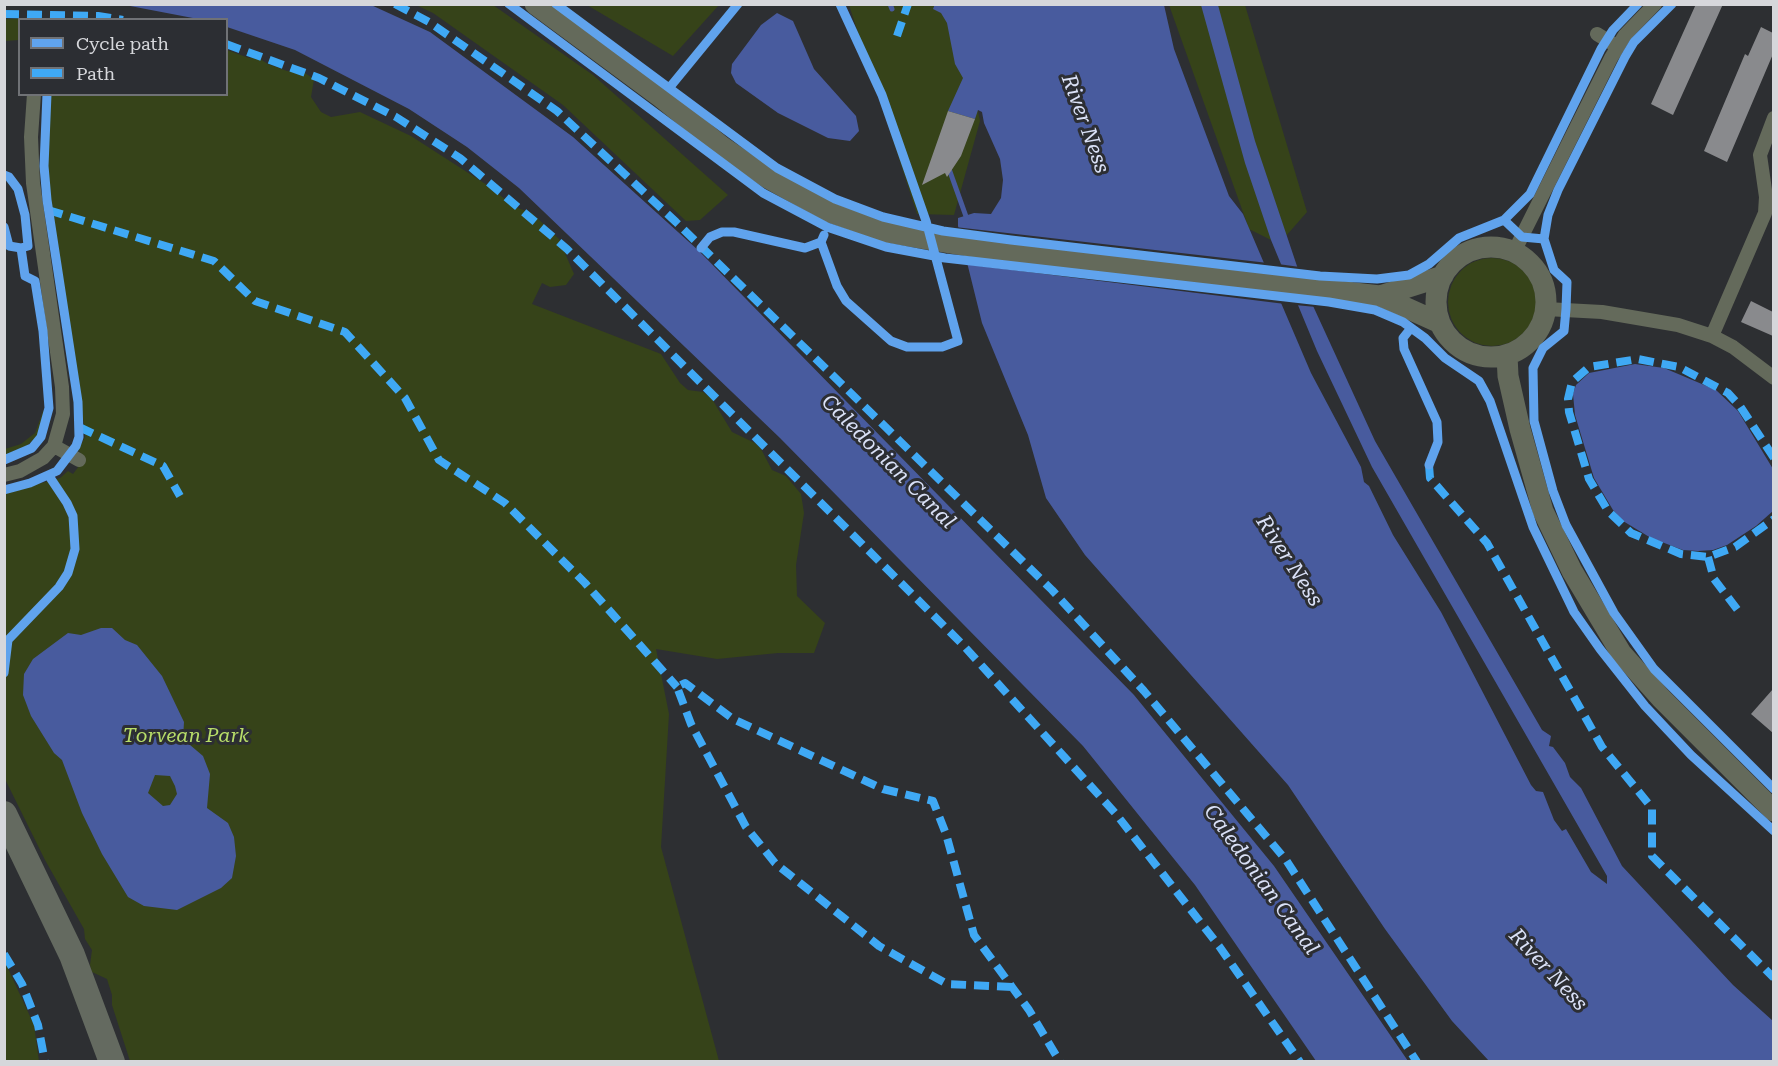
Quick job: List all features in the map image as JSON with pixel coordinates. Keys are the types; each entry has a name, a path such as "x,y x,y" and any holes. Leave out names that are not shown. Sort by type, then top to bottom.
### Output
{"highway":[{"path":"4,814 72,955 112,1062"}],"main road":[{"path":"535,4 662,98 721,146 768,178 830,212 884,232 1010,253 1380,296 1440,323"},
{"path":"1482,248 1498,248 1514,252 1528,262 1539,275 1545,291 1546,309 1542,324 1533,338 1521,349 1507,355 1491,358 1475,355 1460,348 1440,323 1437,292 1443,276 1453,263 1466,253 1482,248"},
{"path":"1380,296 1443,276"},
{"path":"1507,355 1508,375 1520,429 1543,511 1572,571 1621,653 1661,698 1773,811"}],"street":[{"path":"1514,252 1618,47 1625,35 1655,4"},
{"path":"1597,34 1618,47"},
{"path":"4,475 33,465 54,446 60,431 63,402 33,183 31,137 34,96"},
{"path":"1712,336 1765,213 1767,197 1760,155 1773,118"},
{"path":"1546,309 1602,312 1678,325 1712,336 1751,358 1773,378"},
{"path":"54,446 79,460"}],"green space":[{"path":"416,5 493,5 593,75 728,195 700,220 686,221 563,105 433,13"},
{"path":"587,5 719,5 673,56"},
{"path":"849,5 956,5 980,121 954,215 917,214"},
{"path":"1169,5 1245,5 1307,212 1286,236 1271,240 1249,229"},
{"path":"4,19 18,19 18,40 5,41"},
{"name":"Torvean Park","path":"228,50 249,58 257,57 287,71 305,73 314,79 311,97 321,112 331,117 360,112 411,136 487,185 515,207 532,213 559,239 574,274 566,285 550,287 542,283 532,304 661,354 680,383 688,390 703,392 712,399 732,432 755,443 761,449 772,470 786,476 801,494 804,513 796,565 797,596 825,623 814,653 778,653 717,659 656,649 669,714 661,847 719,1061 130,1061 112,1005 112,995 107,979 92,972 90,965 92,950 85,939 84,929 45,860 5,779 5,493 60,478 68,471 73,474 85,458 78,450 85,437 84,425 56,240 48,210 47,133 51,96 228,96"},
{"path":"1492,258 1509,261 1523,271 1533,285 1536,302 1533,319 1523,333 1509,343 1492,346 1475,343 1461,333 1451,319 1448,302 1451,285 1461,271 1475,261"},
{"path":"43,411 45,411 44,421 36,438 20,451 5,457 5,449 21,444 35,433"},
{"path":"5,962 34,1025 39,1061 5,1061"}],"water":[{"name":"River Ness","path":"935,4 1164,5 1174,49 1229,196 1243,214 1311,373 1361,467 1364,482 1369,486 1393,535 1441,612 1531,785 1536,791 1543,792 1554,820 1562,831 1566,829 1591,872 1607,884 1607,876 1372,467 1317,351 1271,240 1245,163 1201,5 1218,5 1255,141 1303,284 1375,441 1542,730 1551,736 1549,746 1553,747 1565,763 1570,777 1581,788 1622,866 1733,985 1773,1021 1773,1061 1489,1061 1452,1021 1385,929 1288,785 1085,555 1046,498 1028,435 982,323 958,226 958,218 974,213 991,214 1001,198 1003,180 1000,159 984,123 982,112 978,110 975,119 948,111 963,78 955,64 947,23 941,13 933,9"},
{"name":"Caledonian Canal","path":"125,5 371,5 430,32 573,137 699,251 1134,695 1274,866 1408,1061 1316,1061 1195,885 1083,746 780,438 519,188 467,147 409,109 295,50 228,27 228,18 193,18"},
{"path":"777,13 793,21 814,69 856,116 859,131 850,141 828,138 778,113 736,83 731,73 732,64 761,25"},
{"path":"1635,364 1664,368 1716,390 1738,411 1773,469 1773,511 1756,526 1727,545 1713,550 1683,550 1651,538 1623,521 1613,510 1594,478 1575,415 1573,394 1576,385 1589,373"},
{"path":"101,628 112,628 125,640 137,645 162,676 184,722 183,739 203,756 210,774 207,808 228,823 234,837 236,856 232,878 221,888 177,910 144,906 128,897 102,854 82,813 62,760 54,753 31,716 23,695 24,674 33,659 68,633 81,635","holes":["155,775 170,776 177,794 170,805 163,806 148,793"]}],"pier":[{"path":"955,227 1268,263 1285,304 964,264"},
{"path":"1278,264 1300,267 1316,307 1295,305"}],"building":[{"path":"1696,4 1723,4 1673,115 1651,104"},
{"path":"1761,27 1773,33 1773,54 1727,162 1704,151 1745,54 1748,56"},
{"path":"948,111 975,119 961,156 947,177 945,173 922,185"},
{"path":"1751,301 1773,312 1773,336 1741,322"},
{"path":"1773,689 1773,733 1751,714"}],"waterway":[{"path":"890,4 892,9"},
{"path":"948,166 968,222"}],"marked path":[{"path":"395,4 429,22 557,111 676,222 1052,590 1144,691 1286,860 1417,1062"},
{"path":"897,36 908,4"},
{"path":"4,14 110,18"},
{"path":"228,45 319,78 396,117 460,158 567,249 963,645 1116,814 1219,946 1300,1062"},
{"path":"48,210 214,261 255,301 345,332 405,398 439,460 505,503 585,583 677,687"},
{"path":"1774,458 1740,406 1728,393 1679,367 1638,359 1589,367 1572,382 1568,399 1569,412 1589,479 1608,511 1631,533 1681,554 1708,557 1735,547 1774,519"},
{"path":"79,427 163,466 180,496"},
{"path":"1429,465 1430,478 1487,543 1602,747 1652,808 1652,856 1774,978"},
{"path":"1708,557 1714,579 1740,613"},
{"path":"1012,987 947,984 879,946 775,863 746,827 691,724 677,687 685,683 733,719 883,789 933,801 946,834 974,935 1029,1010 1060,1062"},
{"path":"4,954 22,984 38,1025 45,1062"}],"cycle path":[{"path":"509,4 763,193 827,227 886,247 945,258 1329,302 1375,310 1403,322 1425,338 1445,358 1479,381 1490,401 1533,527 1574,612 1600,649 1645,706 1691,755 1774,831"},
{"path":"556,4 777,168 835,199 883,217 943,231 1011,240 1320,276 1377,279 1409,275 1429,264 1459,238 1504,220 1522,237 1544,239 1554,270 1567,282 1566,309 1564,331 1543,348 1533,368 1534,421 1553,491 1566,525 1614,613 1654,669 1774,789"},
{"path":"670,87 738,4"},
{"path":"821,242 837,286 846,301 891,341 907,347 942,347 958,341 926,221 882,95 840,4"},
{"path":"1504,220 1530,194 1601,49 1613,30 1638,4"},
{"path":"1544,239 1548,215 1558,190 1625,57 1634,42 1672,4"},
{"path":"4,490 30,483 57,471 76,446 79,437 78,402 47,200 44,166 47,96"},
{"path":"4,175 9,177 18,189 25,215 28,246 21,248 9,246 4,227"},
{"path":"701,248 710,237 722,232 734,232 805,248 821,242 824,235"},
{"path":"4,460 32,448 41,437 49,408 43,331 35,281 25,276 21,248"},
{"path":"1411,328 1403,338 1404,349 1437,422 1438,442 1429,465"},
{"path":"4,673 8,640 59,587 68,573 75,549 73,516 49,476"}]}
